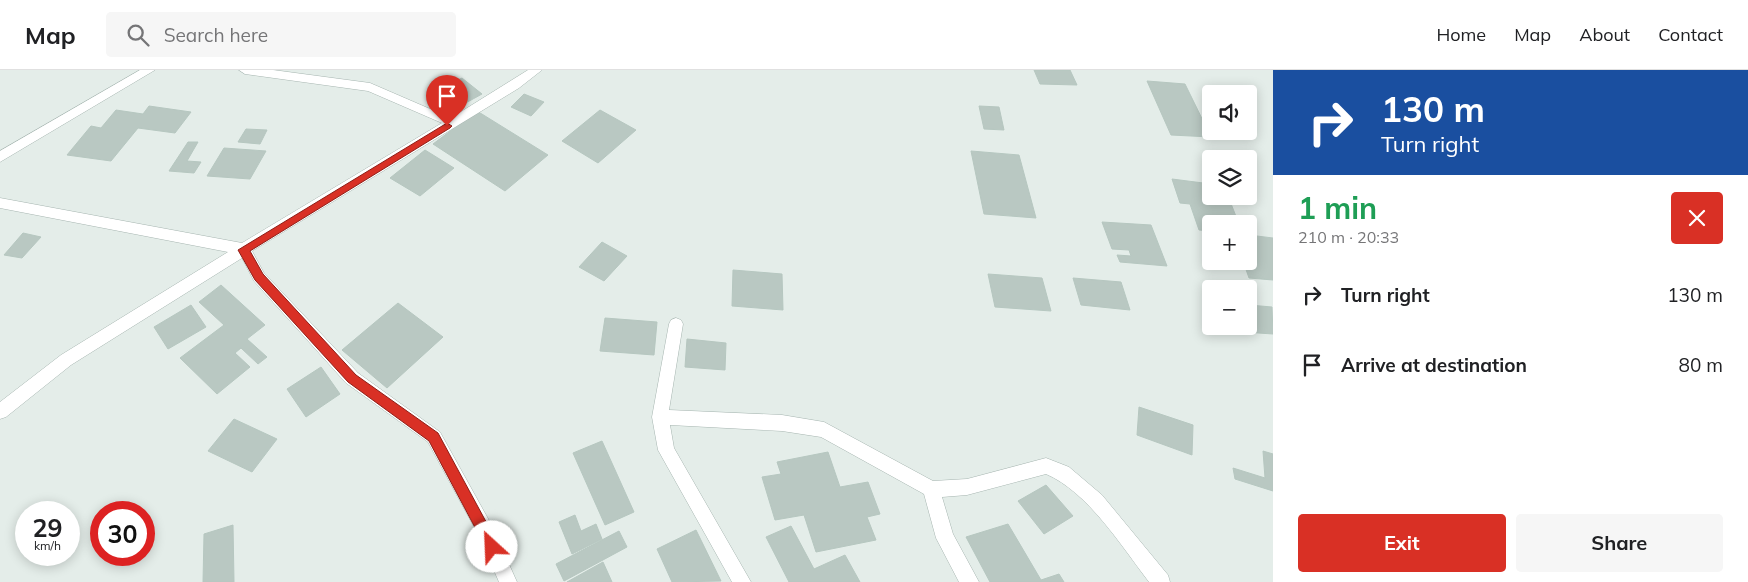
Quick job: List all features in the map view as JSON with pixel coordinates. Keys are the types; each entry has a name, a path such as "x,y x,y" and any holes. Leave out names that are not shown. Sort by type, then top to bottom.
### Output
{"street":[{"path":"0,158 149,70"},
{"path":"245,70 370,87 452,123"},
{"path":"0,412 66,360 140,312 515,86 536,70"},
{"path":"0,203 244,250"},
{"path":"244,250 259,277 352,378 434,437 485,530 508,582"},
{"path":"676,324 660,416 666,450 742,582"},
{"path":"660,416 782,423 824,430 932,489 967,487 1046,466 1063,473 1096,501 1161,582"},
{"path":"932,489 937,518 950,551 970,582"}],"building":[{"path":"1034,70 1070,70 1077,85 1040,84"},
{"path":"462,78 482,94 462,105 442,88"},
{"path":"1147,81 1185,84 1202,119 1202,137 1171,135"},
{"path":"524,94 544,102 531,116 511,107"},
{"path":"149,106 191,112 175,133 138,128 111,161 67,155 91,126 101,128 116,110 143,114"},
{"path":"979,106 999,107 1004,130 984,129"},
{"path":"600,110 636,130 598,163 562,141"},
{"path":"477,111 548,155 505,191 433,144"},
{"path":"246,129 267,130 260,144 238,142"},
{"path":"188,142 198,142 187,161 201,162 194,173 169,171"},
{"path":"224,148 266,151 250,179 207,176"},
{"path":"425,150 454,168 420,196 390,178"},
{"path":"971,151 1019,155 1036,218 984,214"},
{"path":"1172,179 1202,183 1202,205 1232,205 1235,215 1202,215 1202,230 1199,230 1190,204 1180,203"},
{"path":"1102,222 1151,225 1167,266 1120,262 1117,255 1131,256 1129,250 1112,249"},
{"path":"23,233 41,237 22,258 4,255"},
{"path":"1257,236 1273,238 1273,280 1249,278 1246,270 1257,270"},
{"path":"602,242 627,256 604,281 579,267"},
{"path":"733,270 782,274 783,310 732,306"},
{"path":"988,274 1042,278 1051,311 995,307"},
{"path":"1073,278 1121,282 1130,310 1081,305"},
{"path":"221,285 265,325 247,339 267,357 258,364 241,348 235,353 250,367 217,394 180,358 224,325 199,302"},
{"path":"398,303 443,337 387,388 342,350"},
{"path":"191,305 206,327 168,349 154,327"},
{"path":"1257,306 1272,307 1273,334 1257,333"},
{"path":"605,318 657,322 654,355 600,351"},
{"path":"687,339 726,343 725,370 685,367"},
{"path":"321,367 340,394 306,417 287,389"},
{"path":"1139,407 1193,425 1192,455 1137,435"},
{"path":"234,419 277,439 252,472 208,451"},
{"path":"602,441 634,512 605,525 573,453"},
{"path":"1263,451 1273,454 1273,491 1235,479 1233,468 1265,478"},
{"path":"828,452 840,487 868,482 880,514 867,517 876,540 816,552 804,515 775,520 762,477 781,474 777,462"},
{"path":"1046,485 1073,516 1044,534 1018,501"},
{"path":"575,515 581,531 596,524 602,539 572,554 559,522"},
{"path":"1008,524 1041,580 1059,574 1064,582 990,582 966,537"},
{"path":"233,525 234,582 203,582 204,534"},
{"path":"791,526 814,569 845,555 860,582 789,582 766,537"},
{"path":"696,530 721,581 672,582 657,549"},
{"path":"619,531 627,547 564,581 556,564"},
{"path":"603,562 612,582 567,582"}],"route":[{"path":"447,126 244,250 259,277 352,378 434,437 485,530 492,547"}]}
